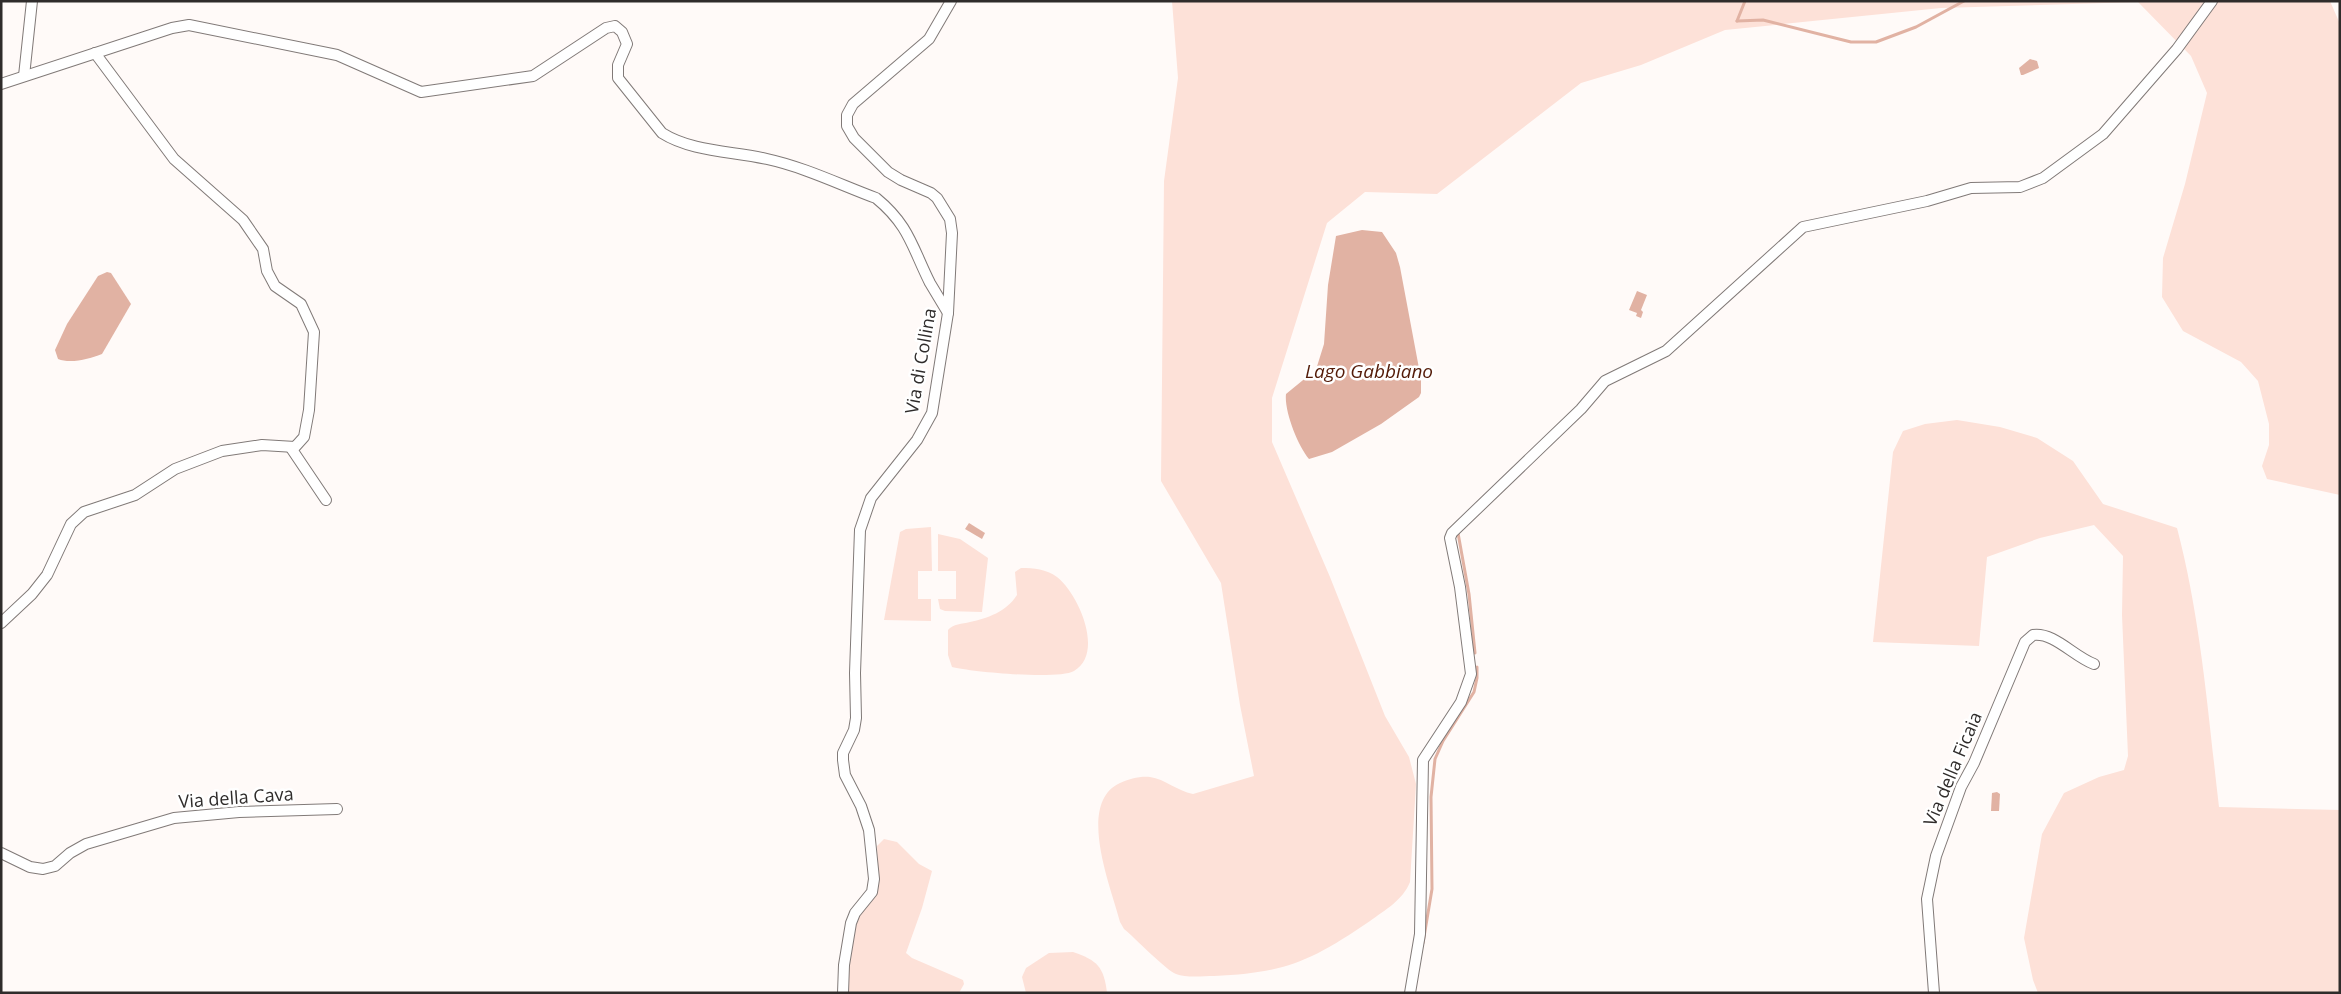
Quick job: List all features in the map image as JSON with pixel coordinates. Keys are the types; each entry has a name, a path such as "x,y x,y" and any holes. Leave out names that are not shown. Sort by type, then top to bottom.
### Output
{"street":[{"path":"24,76 32,1"},
{"name":"Via di Collina","path":"843,993 851,923 872,892 874,879 870,830 861,806 845,775 843,760 843,753 854,730 856,718 855,673 860,530 872,498 916,440 930,418 948,313 952,233 947,212 930,193 894,176 862,147 847,126 847,115 853,104 928,39 951,1"},
{"path":"1410,993 1420,934 1423,760 1462,702 1471,674 1450,538 1452,532 1581,409 1605,381 1666,351 1803,227 1927,201 1971,188 2020,187 2043,178 2103,134 2177,49 2212,1"},
{"path":"1,84 181,26 202,27 337,55 415,91 427,92 533,76 606,28 615,26 622,32 627,44 618,65 618,78 662,133 688,144 768,159 876,198 899,219 948,313"},
{"path":"1,623 32,594 48,575 72,524 84,512 135,495 175,470 222,451 262,445 291,448 299,444 304,437 311,391 314,332 301,304 275,286 266,270 263,249 243,220 174,159 95,53"},
{"path":"291,448 326,500"},
{"name":"Via della Ficaia","path":"1934,993 1927,899 1936,856 1961,786 1974,763 2025,642 2033,635 2049,636 2077,657 2094,664"},
{"name":"Via della Cava","path":"1,853 30,867 43,869 55,866 70,853 86,844 174,818 231,813 337,808"}],"shaded area":[{"path":"1172,1 2330,1 2340,24 2340,495 2267,479 2262,466 2269,445 2269,424 2258,381 2241,362 2183,331 2162,297 2163,258 2185,184 2207,93 2191,56 2138,2 1941,8 1725,30 1641,65 1581,83 1437,194 1365,192 1327,223 1272,398 1272,442 1330,577 1385,716 1409,757 1416,784 1410,882 1403,894 1382,913 1331,946 1297,962 1260,972 1214,976 1185,976 1176,974 1158,961 1124,929 1120,922 1104,868 1100,847 1098,827 1100,808 1107,793 1120,783 1135,778 1155,778 1193,794 1254,776 1240,705 1221,583 1161,481 1164,181 1178,78"},
{"path":"1957,420 2000,427 2037,438 2073,461 2103,504 2177,528 2198,632 2219,807 2340,810 2340,993 2038,993 2033,980 2024,938 2042,834 2064,793 2099,777 2124,770 2128,756 2122,615 2123,556 2094,525 2040,538 1987,557 1979,646 1873,642 1893,452 1903,431 1925,424"},
{"path":"931,527 932,571 918,571 918,599 931,599 931,621 884,620 900,532 906,529"},
{"path":"938,534 960,539 988,558 982,612 945,611 940,609 938,599 956,599 956,571 938,571"},
{"path":"1021,568 1031,568 1053,574 1073,596 1085,623 1088,638 1087,651 1083,662 1074,671 1051,675 995,673 952,667 948,655 948,630 955,625 990,616 1008,606 1017,595 1015,572"},
{"path":"884,839 897,842 919,864 932,871 922,908 906,953 912,958 963,980 964,984 959,993 847,993 847,977 856,920 878,883 877,846"},
{"path":"1073,952 1088,958 1098,966 1104,977 1107,993 1026,993 1022,977 1026,968 1049,953"}],"water":[{"path":"2030,59 2037,61 2039,68 2021,75 2019,68"},
{"name":"Lago Gabbiano","path":"1362,230 1382,232 1396,253 1421,379 1421,393 1419,397 1381,424 1332,452 1309,459 1300,446 1293,428 1287,410 1286,394 1308,376 1314,376 1324,344 1328,285 1336,236"},
{"path":"107,272 111,273 131,304 102,354 74,361 58,359 55,350 67,324 98,276"},
{"path":"1637,291 1647,295 1641,310 1643,312 1641,318 1636,316 1637,313 1629,310"},
{"path":"969,523 985,533 982,539 965,529"},
{"path":"1997,792 2000,794 1999,811 1991,811 1992,793"}],"waterway":[{"path":"1737,21 1745,1"},
{"path":"1737,21 1763,20 1851,42 1876,42 1916,27 1964,1"},
{"path":"1458,533 1469,594 1475,653"},
{"path":"1423,943 1432,889 1431,797 1435,759 1443,741 1474,692 1477,667"}]}
